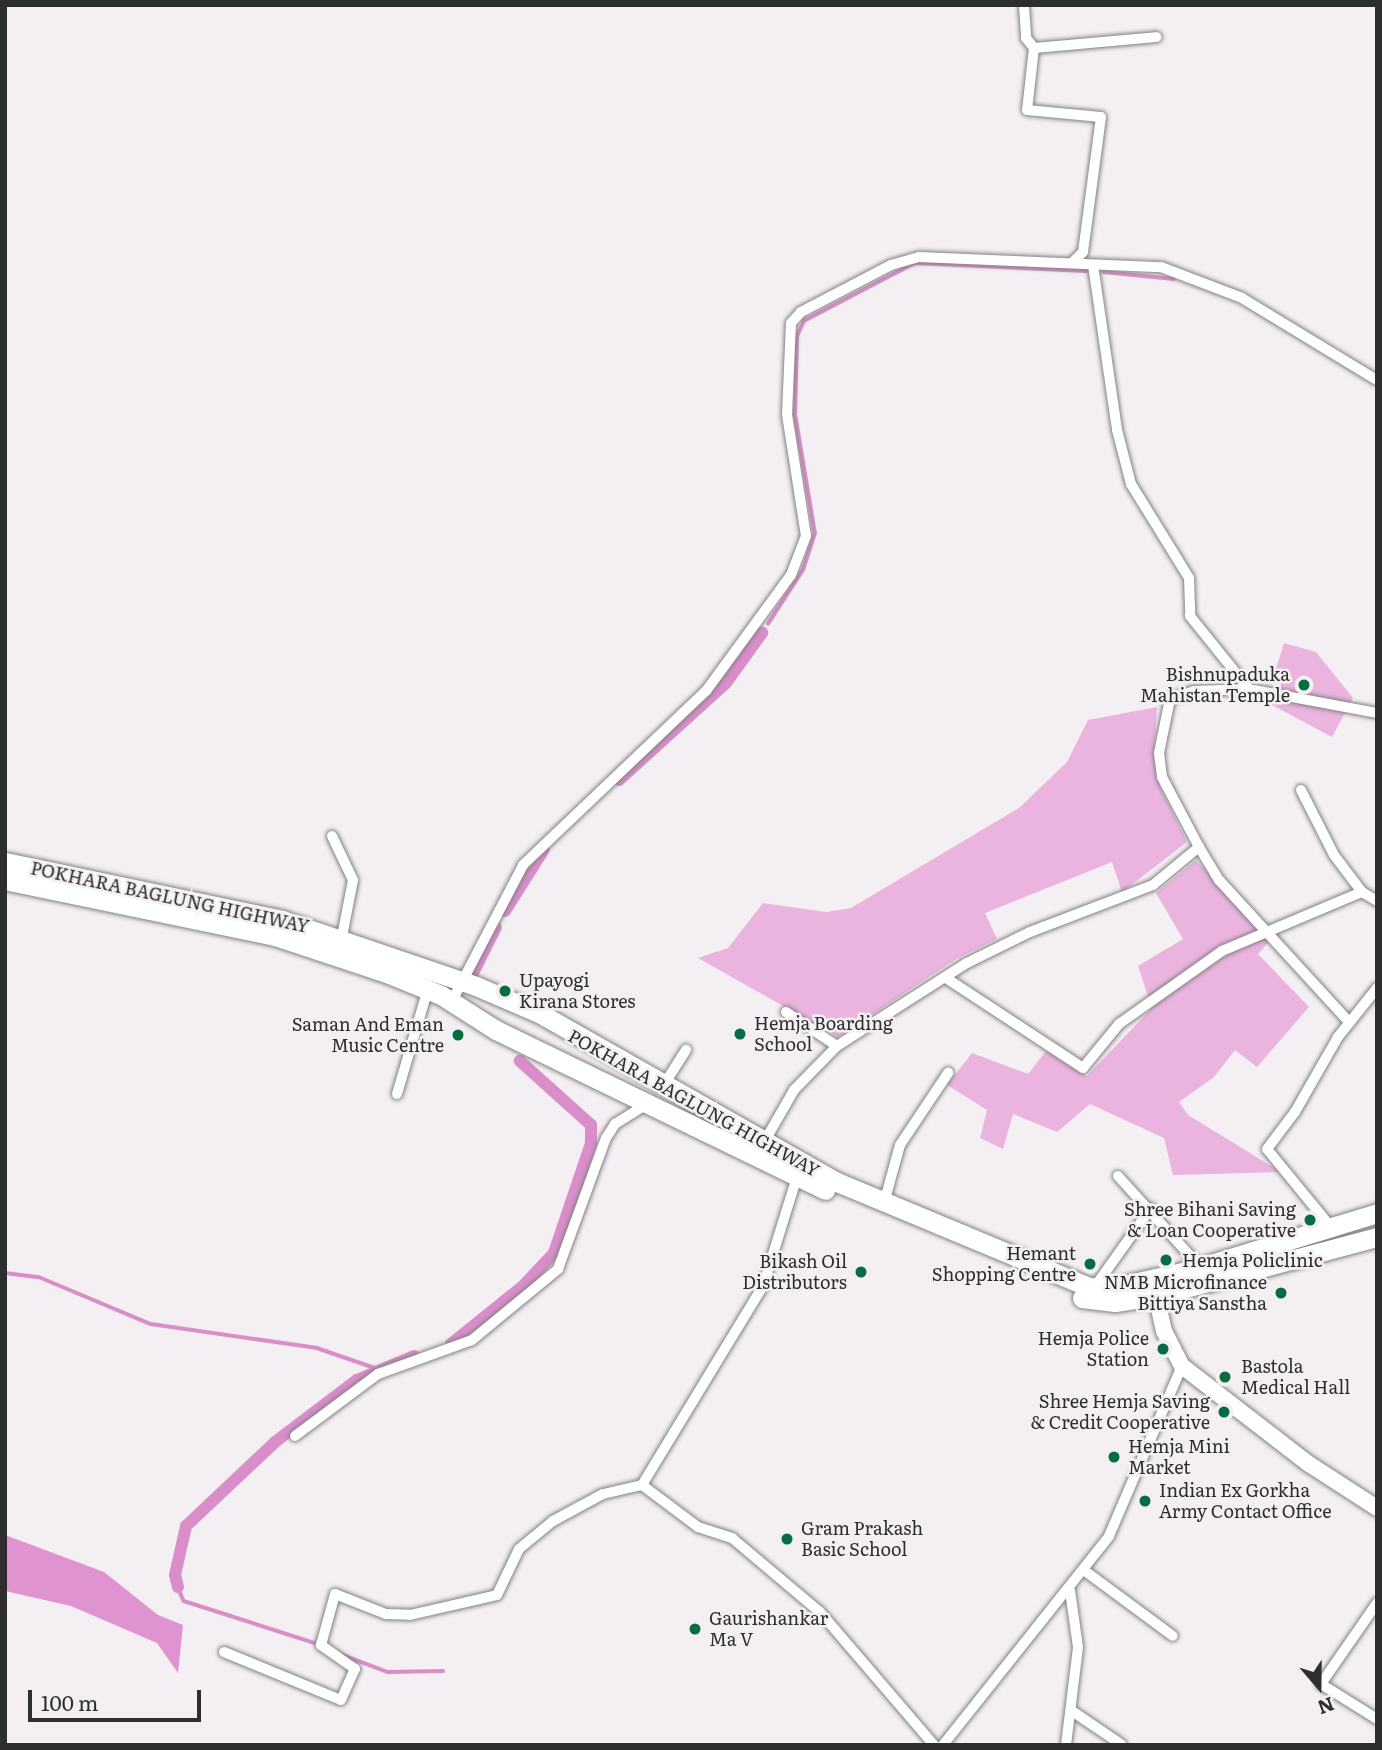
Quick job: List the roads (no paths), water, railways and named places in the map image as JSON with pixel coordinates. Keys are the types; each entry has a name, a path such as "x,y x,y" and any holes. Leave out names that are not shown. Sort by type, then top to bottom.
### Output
{"highway":[{"name":"POKHARA BAGLUNG HIGHWAY","path":"5,862 282,920 452,1001 496,1030 647,1104 1094,1288 1154,1288"},
{"name":"POKHARA BAGLUNG HIGHWAY","path":"5,880 275,936 339,946 463,981 539,1013 662,1087 797,1177 1072,1295 1115,1302 1195,1277 1377,1237"},
{"name":"POKHARA BAGLUNG HIGHWAY","path":"1195,1277 1330,1226 1377,1213"}],"street":[{"path":"1024,6 1026,38 1034,48 1027,110 1101,117 1083,252 1073,262"},
{"path":"1034,48 1157,37"},
{"path":"452,1001 523,864 706,691 791,575 806,536 789,440 791,323 832,294 919,257 1161,267 1219,288 1377,380"},
{"path":"1093,265 1116,430 1130,484 1189,578 1191,616 1249,689"},
{"path":"1349,1023 1219,880 1162,777 1159,753 1170,699 1194,691 1249,689 1377,713"},
{"path":"1301,790 1320,833 1362,892 1377,901"},
{"path":"332,836 354,880 339,946"},
{"path":"760,1151 794,1090 837,1046 946,978 1030,932 1153,885 1199,847"},
{"path":"946,978 1083,1068 1119,1024 1143,1004 1178,986 1244,938 1268,934 1362,892"},
{"path":"1330,1226 1266,1149 1349,1023 1377,988"},
{"path":"397,1094 428,989"},
{"path":"786,1012 837,1046"},
{"path":"662,1087 686,1050"},
{"path":"884,1203 901,1145 948,1073"},
{"path":"295,1436 378,1374 472,1340 558,1269 606,1138 615,1124 647,1104"},
{"path":"1118,1176 1151,1208 1193,1259 1195,1277"},
{"path":"224,1652 341,1700 355,1669 321,1645 335,1594 386,1614 410,1615 497,1595 519,1549 553,1521 603,1494 642,1485 681,1428 764,1286 797,1177"},
{"path":"1094,1288 1151,1208"},
{"path":"1154,1288 1164,1331 1182,1366 1309,1464 1377,1508"},
{"path":"943,1745 1084,1571 1130,1495 1182,1366"},
{"path":"642,1485 698,1527 732,1538 820,1612 934,1745"},
{"path":"1084,1571 1173,1636"},
{"path":"1066,1745 1078,1647 1070,1591"},
{"path":"1377,1604 1321,1684 1377,1718"},
{"path":"1072,1711 1122,1745"}],"waterway":[{"path":"768,624 803,570 815,534 795,415 797,336 804,321 915,263 1086,271"},
{"path":"1104,272 1174,279"},
{"path":"619,780 726,683 762,633"},
{"path":"505,911 544,849"},
{"path":"469,981 496,927"},
{"path":"451,1344 522,1287 554,1253 591,1143 591,1125 520,1061"},
{"path":"5,1273 39,1277 151,1324 317,1348 375,1368"},
{"path":"178,1587 175,1575 186,1526 275,1442 357,1380 414,1356"},
{"path":"178,1587 184,1601 321,1645"},
{"path":"340,1654 388,1672 443,1671"}],"place":[{"name":"Bishnupaduka Mahistan Temple","path":"1304,685"},
{"name":"Upayogi Kirana Stores","path":"505,991"},
{"name":"Hemja Boarding School","path":"740,1034"},
{"name":"Saman And Eman Music Centre","path":"458,1035"},
{"name":"Shree Bihani Saving & Loan Cooperative","path":"1310,1220"},
{"name":"Hemja Policlinic","path":"1166,1260"},
{"name":"Hemant Shopping Centre","path":"1090,1264"},
{"name":"Bikash Oil Distributors","path":"861,1272"},
{"name":"NMB Microfinance Bittiya Sanstha","path":"1281,1293"},
{"name":"Hemja Police Station","path":"1163,1349"},
{"name":"Bastola Medical Hall","path":"1225,1377"},
{"name":"Shree Hemja Saving & Credit Cooperative","path":"1224,1412"},
{"name":"Hemja Mini Market","path":"1114,1457"},
{"name":"Indian Ex Gorkha Army Contact Office","path":"1145,1501"},
{"name":"Gram Prakash Basic School","path":"787,1539"},
{"name":"Gaurishankar Ma V","path":"695,1629"}]}
